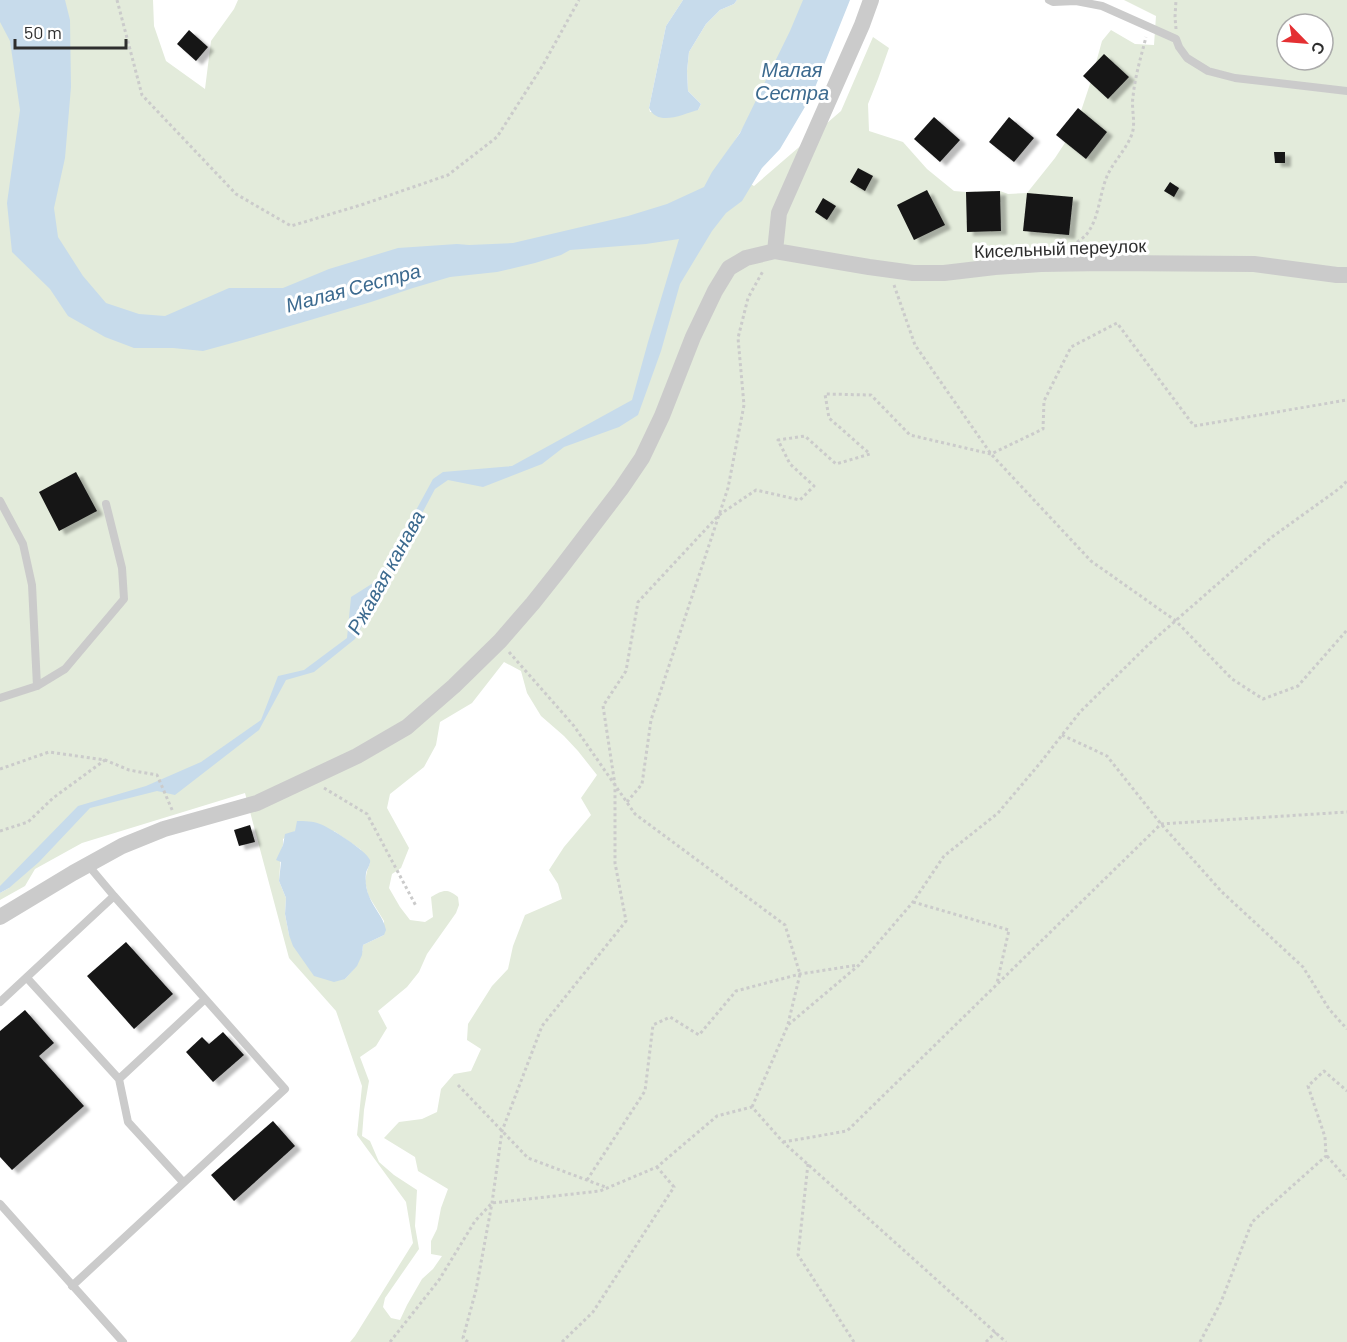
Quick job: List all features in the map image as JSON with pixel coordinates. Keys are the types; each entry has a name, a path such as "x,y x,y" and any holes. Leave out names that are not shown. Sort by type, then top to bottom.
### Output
{"street":[{"path":"0,917 122,846 164,829 257,803 357,756 407,727 454,686 500,641 560,569 642,458 662,416 693,337 729,268 746,258 775,251 779,213 871,0"},
{"name":"Кисельный переулок","path":"775,251 913,273 944,273 1050,264 1254,264 1347,275"}],"lane":[{"path":"1049,0 1053,2 1076,1 1102,6 1148,26 1176,39 1187,58 1208,71 1235,78 1347,91"},
{"path":"0,501 23,544 32,585 37,686"},
{"path":"0,698 37,686 65,669 124,598 122,568 106,504"},
{"path":"72,1286 285,1089 114,896 90,864"},
{"path":"0,1002 114,896"},
{"path":"27,978 120,1079 128,1122 183,1182"},
{"path":"120,1079 205,999"},
{"path":"0,1204 123,1342"}],"path":[{"path":"117,0 142,95 236,194 291,226 448,175 497,137 543,65 579,0"},
{"path":"1176,0 1176,39"},
{"path":"1050,264 1086,234 1098,211 1104,184 1132,133 1134,123 1132,99 1148,26"},
{"path":"627,802 642,784 651,720 728,488 744,405 738,338 747,298 775,251"},
{"path":"888,269 915,345 991,454 1091,561 1176,621 1232,679 1263,699 1298,686 1347,630"},
{"path":"468,1342 463,1338 476,1290 502,1131 542,1026 626,921 615,863 615,785 603,706 626,671 638,602 719,515 756,490 800,500 814,486 790,464 778,440 805,436 836,464 870,454 829,418 825,394 872,395 910,435 991,454 1043,429 1044,400 1071,347 1117,323 1194,426 1347,400"},
{"path":"788,1025 859,965 913,902 944,856 998,813 1080,712 1149,644 1272,537 1347,481"},
{"path":"500,641 574,726 635,814 785,925 800,974 788,1025 752,1107"},
{"path":"1062,735 1107,756 1161,824 1222,892 1303,967 1329,1009 1347,1029"},
{"path":"0,769 49,752 105,760 129,770 157,775 165,795"},
{"path":"0,831 28,822 53,798 105,760"},
{"path":"310,779 366,814 416,906"},
{"path":"783,1142 847,1131 1161,824 1347,812"},
{"path":"913,902 1009,930 997,984"},
{"path":"586,1180 645,1091 653,1025 670,1017 699,1035 736,991 800,974 859,965"},
{"path":"1347,1091 1324,1071 1308,1086 1325,1137 1326,1156 1347,1179"},
{"path":"458,1085 528,1158 608,1188"},
{"path":"752,1107 783,1142 1006,1342"},
{"path":"390,1342 439,1280 475,1221 492,1203 600,1191 657,1167 717,1116 752,1107"},
{"path":"1200,1342 1221,1302 1251,1222 1326,1156"},
{"path":"808,1164 798,1255 854,1342"},
{"path":"562,1342 592,1312 674,1186 657,1167"},
{"path":"986,1342 996,1332"}],"green space":[{"path":"0,0 153,0 154,26 166,61 205,89 211,41 238,0 683,0 666,26 650,112 698,110 701,104 688,91 689,52 706,24 720,10 734,4 737,0 812,0 763,97 719,165 754,186 841,111 873,37 889,48 868,104 869,131 903,142 927,169 954,191 1000,191 1008,194 1027,193 1055,158 1076,126 1102,41 1111,30 1135,44 1154,45 1156,16 1124,0 1347,0 1347,1342 350,1342 413,1243 406,1202 357,1135 362,1086 336,1011 289,958 245,793 82,843 35,869 25,886 0,900 0,893 9,888 0,888","holes":["504,662 521,671 527,693 541,716 564,736 597,775 581,798 591,815 564,847 549,870 558,884 562,899 525,915 513,946 508,969 492,986 468,1024 467,1040 481,1049 471,1071 454,1074 441,1089 437,1112 422,1119 399,1122 384,1138 415,1157 418,1171 448,1189 437,1229 431,1241 431,1254 442,1256 422,1279 400,1320 391,1318 383,1307 385,1298 419,1249 415,1226 417,1190 379,1162 370,1141 362,1136 369,1081 360,1057 376,1046 387,1028 378,1011 407,987 419,972 427,954 456,913 459,905 458,897 454,894 448,891 439,893 431,897 433,917 425,922 410,920 400,907 389,888 392,874 401,868 409,848 387,808 390,794 424,767 436,745 440,722 472,703","295,831 334,831 360,849 370,863 365,881 368,895 384,921 384,935 363,945 357,964 345,979 289,935 285,914 286,898 279,881 283,839"]}],"water":[{"path":"0,0 65,0 70,20 71,87 65,158 54,208 58,237 83,276 106,303 139,314 165,316 229,288 283,288 329,269 398,248 513,243 628,216 667,204 704,187 740,133 803,0 850,0 812,95 780,149 762,168 742,201 726,213 712,231 680,284 661,351 638,415 619,427 564,447 542,464 483,487 448,480 435,489 355,639 314,672 286,680 259,730 175,795 157,791 90,808 39,862 0,893 0,886 78,806 146,786 201,762 261,720 278,676 304,670 347,638 351,597 378,580 433,479 443,472 512,466 632,400 679,239 570,250 535,263 497,272 450,277 203,351 134,348 105,337 68,316 50,289 12,252 7,203 20,110 10,41 0,22"},
{"path":"683,0 737,0 734,4 720,10 706,24 689,52 688,91 701,104 698,110 671,118 658,117 649,108 666,26"},
{"path":"297,821 325,826 355,845 370,860 366,873 366,888 386,930 384,935 363,945 357,966 345,979 334,982 314,976 293,946 289,935 285,914 286,898 279,881 281,862 276,860 285,834 295,831"}],"building":[{"path":"189,30 208,47 196,61 177,44"},
{"path":"1104,54 1129,77 1108,99 1083,76"},
{"path":"1078,108 1107,132 1086,159 1056,135"},
{"path":"934,117 960,140 940,162 914,139"},
{"path":"1009,117 1034,138 1014,162 989,142"},
{"path":"1274,152 1285,152 1285,163 1275,163"},
{"path":"858,168 873,176 865,191 850,182"},
{"path":"1170,182 1179,188 1174,197 1164,191"},
{"path":"927,190 945,225 914,240 897,205"},
{"path":"1000,191 1001,231 967,232 966,192"},
{"path":"1027,193 1073,197 1069,235 1023,231"},
{"path":"823,198 836,206 827,220 815,212"},
{"path":"76,472 97,511 59,531 39,492"},
{"path":"250,825 255,842 239,846 234,830"},
{"path":"126,942 173,994 134,1029 87,976"},
{"path":"25,1010 54,1043 39,1056 84,1106 12,1170 0,1157 0,1031"},
{"path":"223,1032 244,1055 213,1082 186,1052 202,1037 209,1044"},
{"path":"273,1121 295,1146 234,1201 211,1175"}],"water label":[{"name":"Малая Сестра","path":"792,80"},
{"name":"Малая Сестра","path":"353,287"},
{"name":"Ржавая канава","path":"385,572"}]}
